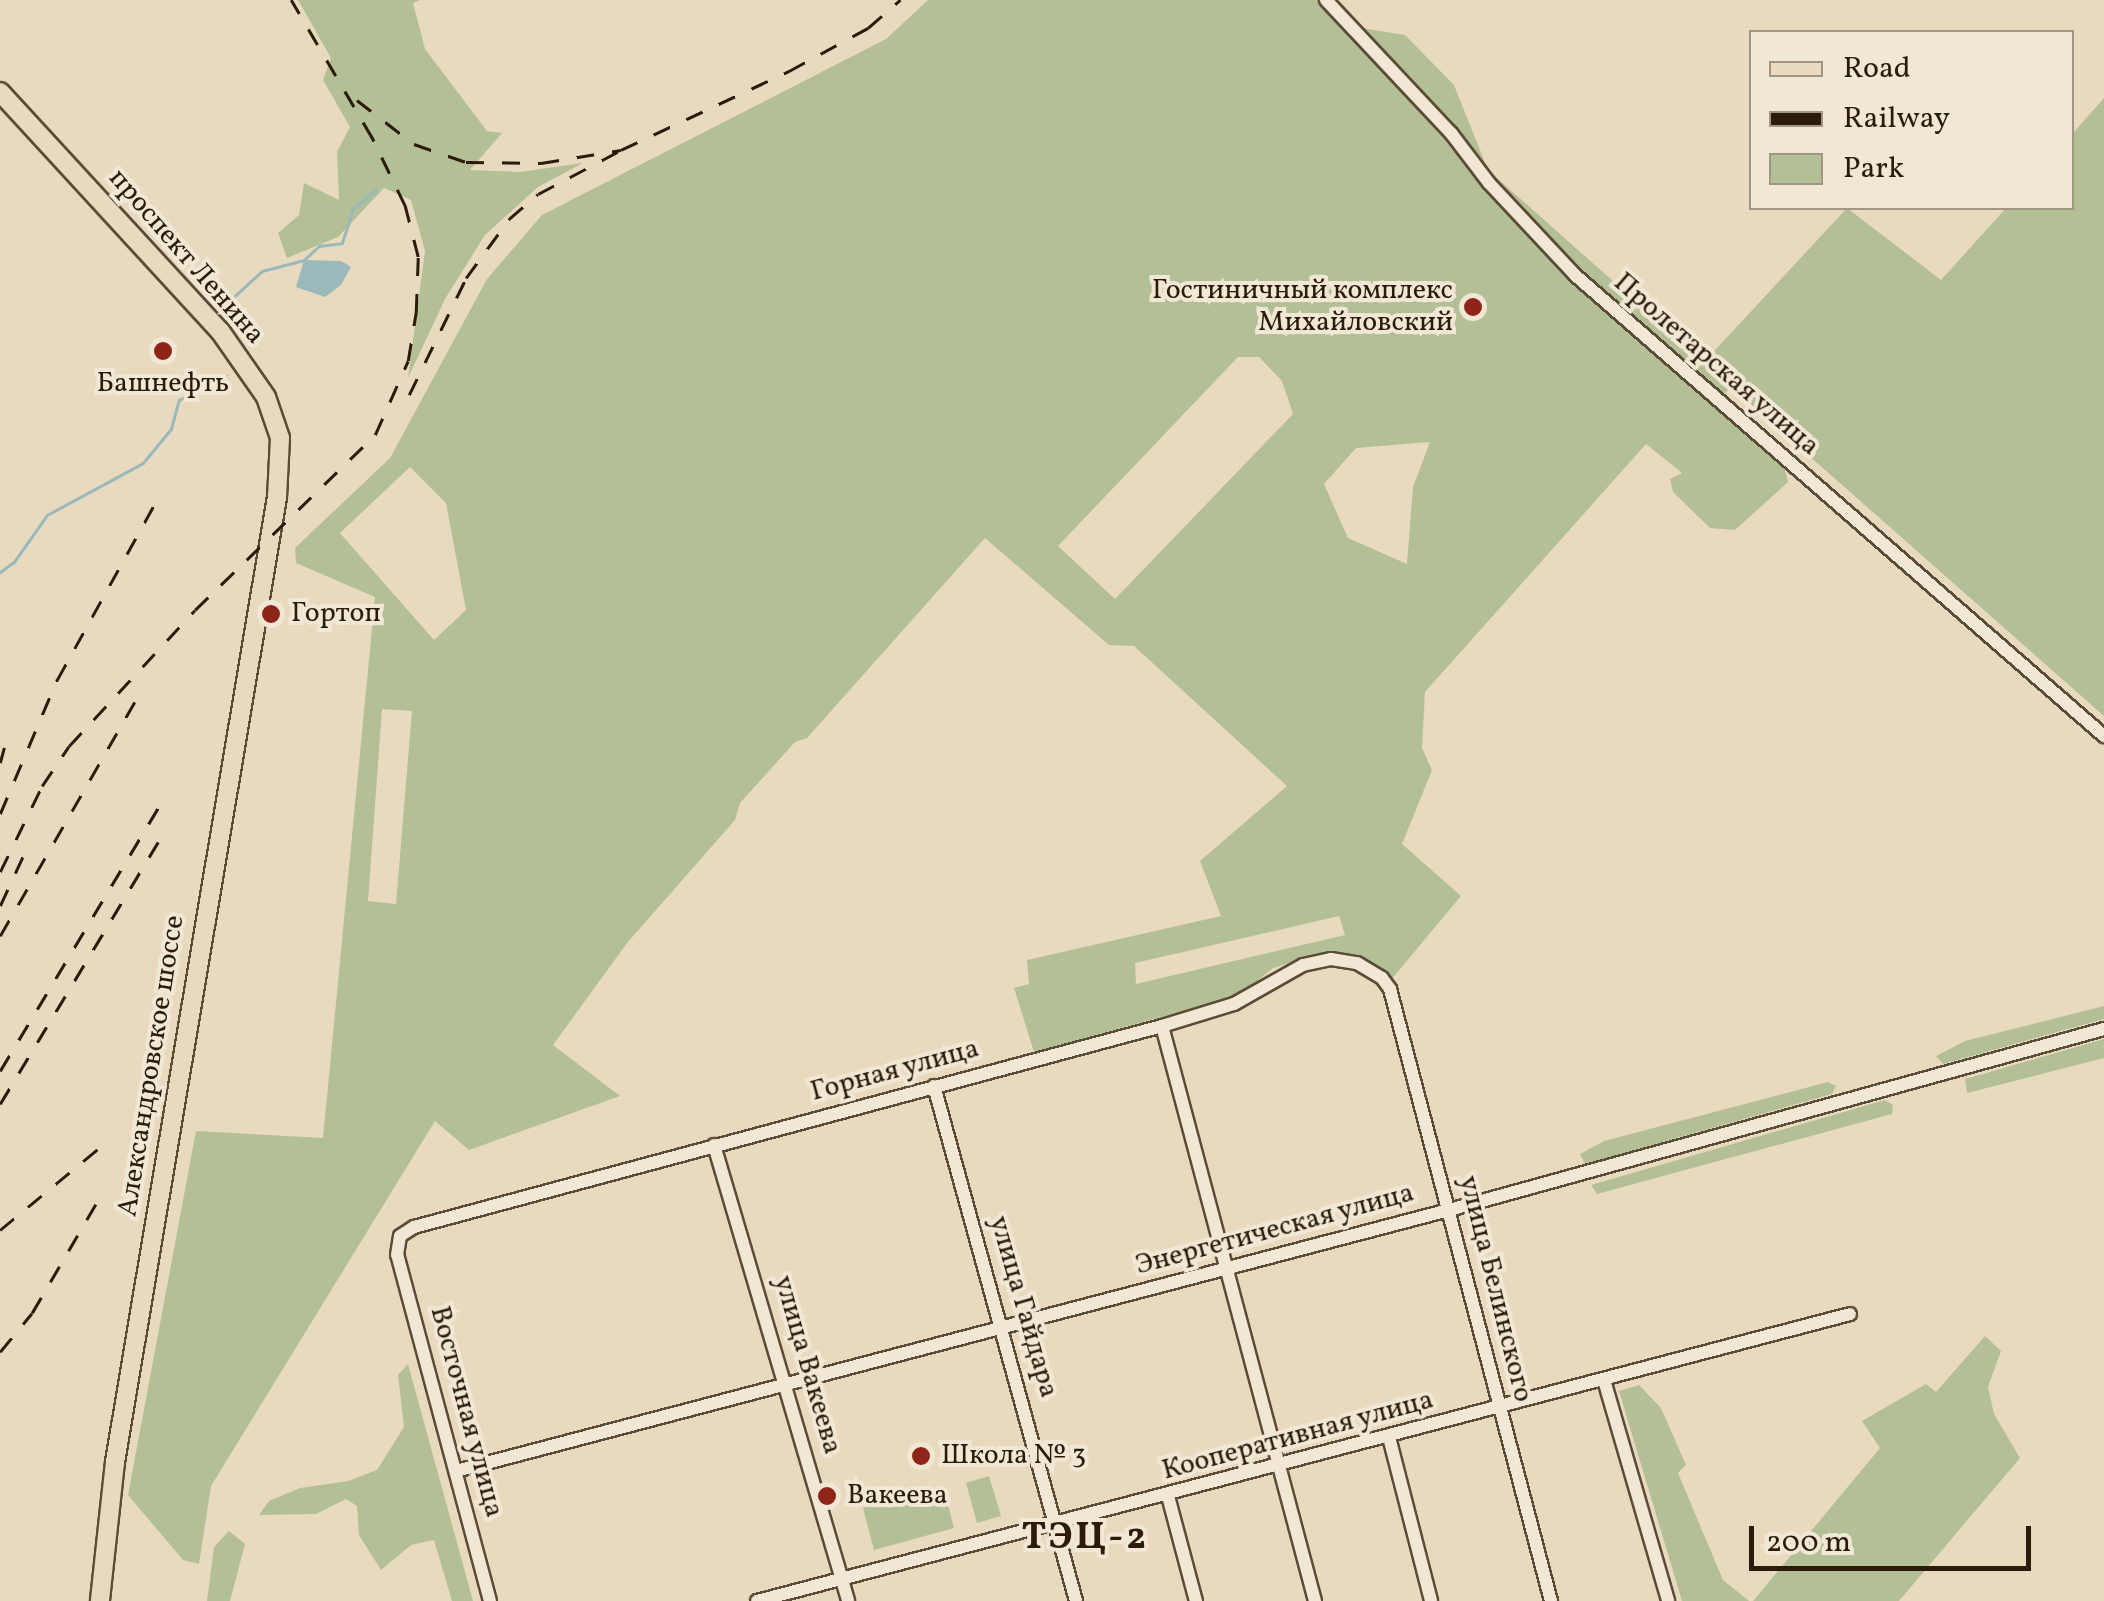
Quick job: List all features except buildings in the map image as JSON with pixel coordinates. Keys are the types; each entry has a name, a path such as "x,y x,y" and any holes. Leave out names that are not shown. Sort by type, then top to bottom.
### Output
{"main road":[{"name":"проспект Ленина","path":"0,92 220,332 266,397 280,438 282,462 268,541"},
{"name":"Александровское шоссе","path":"100,1601 116,1462 268,541"}],"street":[{"name":"Пролетарская улица","path":"1326,0 1451,133 1490,183 1575,275 2104,736"},
{"name":"Горная улица","path":"400,1236 414,1227 1162,1026 1234,1004 1303,965 1331,960 1356,964 1382,978 1390,989"},
{"name":"улица Белинского","path":"1390,989 1551,1601"},
{"path":"1162,1026 1230,1268 1315,1601"},
{"name":"Энергетическая улица","path":"456,1471 1449,1210 2104,1029"},
{"name":"улица Гайдара","path":"934,1086 1004,1328 1076,1601"},
{"name":"улица Вакеева","path":"714,1145 788,1383 848,1601"},
{"name":"Восточная улица","path":"400,1236 398,1255 490,1601"},
{"name":"Кооперативная улица","path":"757,1601 1280,1467 1850,1314"},
{"path":"1604,1380 1668,1601"},
{"path":"1389,1437 1431,1601"},
{"path":"1168,1496 1196,1601"}],"green space":[{"path":"298,0 420,0 413,3 425,49 487,131 502,133 470,170 520,172 583,163 538,187 485,235 445,299 408,378 425,251 411,200 384,188 338,237 287,258 278,233 299,215 304,183 339,200 337,152 350,127 323,80 331,58"},
{"path":"928,0 1325,0 1350,26 1405,35 1454,85 1488,170 1704,362 1845,210 1941,280 2004,210 2074,210 2074,132 2104,98 2104,716 1731,387 1715,404 1785,469 1788,482 1735,530 1710,528 1673,492 1670,479 1682,473 1646,444 1425,692 1422,748 1432,770 1402,844 1461,896 1391,980 1369,963 1320,954 1273,968 1242,993 1219,1001 1034,1052 1014,988 1029,984 1027,960 1221,916 1200,861 1287,786 1134,646 1109,645 985,538 807,738 795,742 740,803 735,820 627,943 553,1045 620,1096 469,1150 435,1121 211,1486 199,1564 183,1560 128,1495 196,1131 323,1138 375,597 296,563 295,548 390,458 487,279 542,215 886,39","holes":["1238,357 1259,357 1282,381 1293,414 1115,599 1058,546","1430,442 1413,487 1407,564 1348,538 1324,484 1356,448","410,467 446,503 466,610 434,640 340,533","382,709 412,711 396,904 368,901","1339,916 1345,935 1136,984 1135,963"]},
{"path":"2104,1006 2104,1019 1943,1064 1936,1056 1965,1041"},
{"path":"2104,1039 2104,1058 1967,1093 1965,1079"},
{"path":"1828,1082 1836,1086 1832,1094 1585,1164 1580,1154 1604,1141"},
{"path":"1885,1100 1893,1105 1892,1114 1597,1194 1591,1185"},
{"path":"1985,1336 2001,1351 1988,1387 1994,1414 2020,1458 1899,1601 1753,1601 1880,1448 1862,1421 1926,1384 1936,1392"},
{"path":"408,1364 473,1601 452,1601 434,1540 411,1545 381,1570 359,1535 357,1506 346,1499 316,1514 259,1515 269,1501 300,1488 348,1481 377,1470 404,1427 398,1375"},
{"path":"1639,1385 1661,1408 1686,1465 1678,1473 1723,1580 1749,1601 1682,1601 1619,1391"},
{"path":"989,1476 1001,1516 977,1523 966,1483"},
{"path":"943,1486 954,1528 874,1550 863,1508"},
{"path":"229,1531 245,1544 230,1601 207,1601 214,1547"}],"water":[{"path":"304,260 341,261 351,267 341,285 325,297 296,287"}],"waterway":[{"path":"225,305 262,271 304,260 319,246 342,243 353,209 376,190"},
{"path":"0,572 14,562 47,515 143,463 171,429 179,400 226,375"}],"railway":[{"path":"0,872 42,786 69,746 195,610 375,435 408,361 416,312 418,257 405,206 372,138 291,0"},
{"path":"357,100 414,144 466,162 541,163 621,150 789,71 868,28 900,0"},
{"path":"409,395 466,278 509,219 538,194 621,150"},
{"path":"0,814 57,680 154,505"},
{"path":"0,936 137,698"},
{"path":"0,763 4,748"},
{"path":"0,1071 166,795"},
{"path":"0,1104 158,842"},
{"path":"0,906 24,854"},
{"path":"0,1230 99,1148"},
{"path":"0,1352 32,1313 104,1190"}],"place":[{"name":"Гостиничный комплекс Михайловский","path":"1473,307"},
{"name":"Башнефть","path":"163,351"},
{"name":"Гортоп","path":"271,614"},
{"name":"Школа № 3","path":"921,1456"},
{"name":"Вакеева","path":"827,1496"}],"district":[{"name":"ТЭЦ-2","path":"1085,1539"}]}
